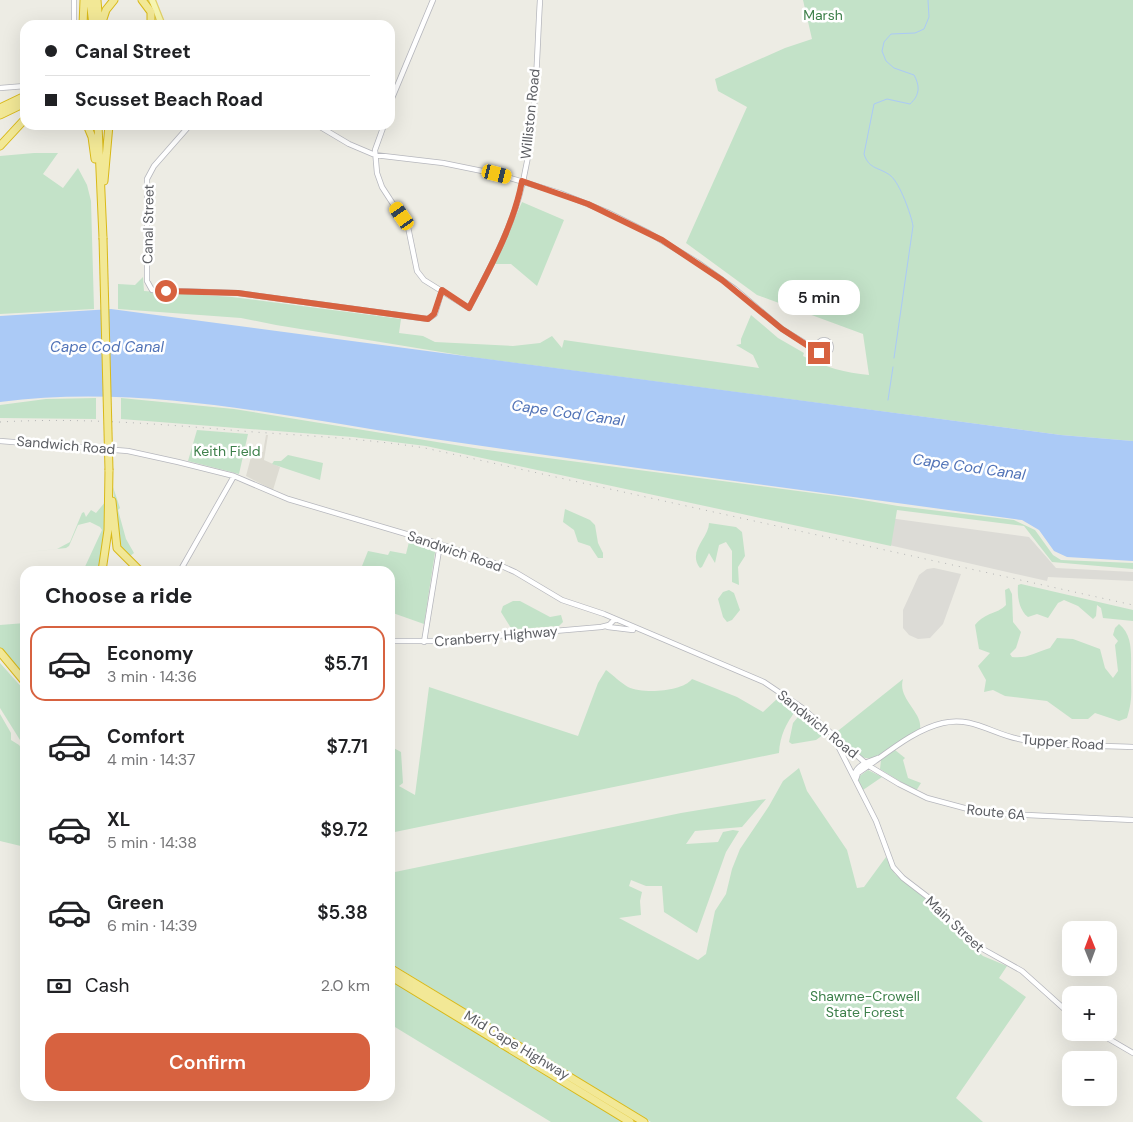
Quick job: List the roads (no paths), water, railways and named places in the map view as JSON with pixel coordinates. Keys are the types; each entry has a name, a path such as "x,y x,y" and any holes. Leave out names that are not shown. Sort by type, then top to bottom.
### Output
{"highway":[{"path":"83,20 84,0"},
{"path":"90,0 92,20"},
{"path":"97,0 99,20"},
{"path":"102,20 106,10 114,0"},
{"path":"142,0 151,12 151,20"},
{"path":"0,108 20,98"},
{"path":"0,115 20,105"},
{"path":"2,144 20,124"},
{"path":"89,130 92,137 102,202"},
{"path":"98,130 112,525 107,566"},
{"path":"102,130 103,183"},
{"path":"102,202 108,130"},
{"path":"103,566 108,530 110,484"},
{"path":"110,484 117,548 135,566"},
{"path":"0,652 20,676"},
{"path":"0,657 20,680"},
{"name":"Mid Cape Highway","path":"395,971 644,1122"},
{"name":"Mid Cape Highway","path":"395,979 630,1122"}],"main road":[{"path":"74,0 74,20"},
{"path":"152,0 160,20"},
{"path":"395,92 433,0"},
{"name":"Williston Road","path":"442,290 469,308 489,270 514,209 522,181 534,102 540,0"},
{"path":"0,88 20,86"},
{"name":"Canal Street","path":"186,130 154,166 147,179 147,273 148,284 151,288 156,291 238,293 425,319 434,314 442,290"},
{"path":"325,130 349,144 375,155 463,167 522,181 588,204 653,235 710,271 782,329 818,351 825,355 832,349 828,341 803,341"},
{"path":"382,130 375,155 379,180 410,232 417,271 424,280 442,290"},
{"path":"818,351 817,347 820,341"},
{"name":"Sandwich Road","path":"0,440 128,451 234,476 288,499 440,544 509,569 558,599 615,619 639,631 764,682 802,707 867,764"},
{"path":"183,566 234,476"},
{"path":"424,642 440,544"},
{"name":"Cranberry Highway","path":"395,642 424,642 601,626 609,625 615,619"},
{"name":"Cranberry Highway","path":"601,626 639,631"},
{"name":"Tupper Road","path":"867,764 879,759 924,730 944,722 962,721 975,723 1023,740 1133,747"},
{"name":"Main Street","path":"834,736 878,827 893,867 903,878 933,901 972,943 1022,971 1062,1006"},
{"name":"Tupper Road","path":"867,764 884,756"},
{"path":"879,759 877,767 879,772"},
{"path":"855,779 867,764"},
{"name":"Route 6A","path":"867,764 927,798 983,813 1133,820"},
{"path":"1112,1041 1133,1053"}],"water":[{"name":"Cape Cod Canal","path":"111,309 1061,435 1133,441 1133,561 1067,557 1054,551 1039,530 1022,520 501,449 268,412 161,400 107,397 54,397 0,402 0,316"}],"waterway":[{"path":"894,358 913,226 905,199 894,180 887,173 872,166 864,154 874,104 887,99 910,104 916,97 918,87 914,75 894,68 886,61 882,51 884,42 891,34 915,33 924,29 929,17 928,0"},
{"path":"888,400 893,367"}],"railway":[{"path":"0,422 64,420 159,424 340,438 425,448 1133,605"}],"park label":[{"name":"Marsh","path":"823,15"},
{"name":"Keith Field","path":"227,451"},
{"name":"Shawme-Crowell State Forest","path":"865,1004"}]}
